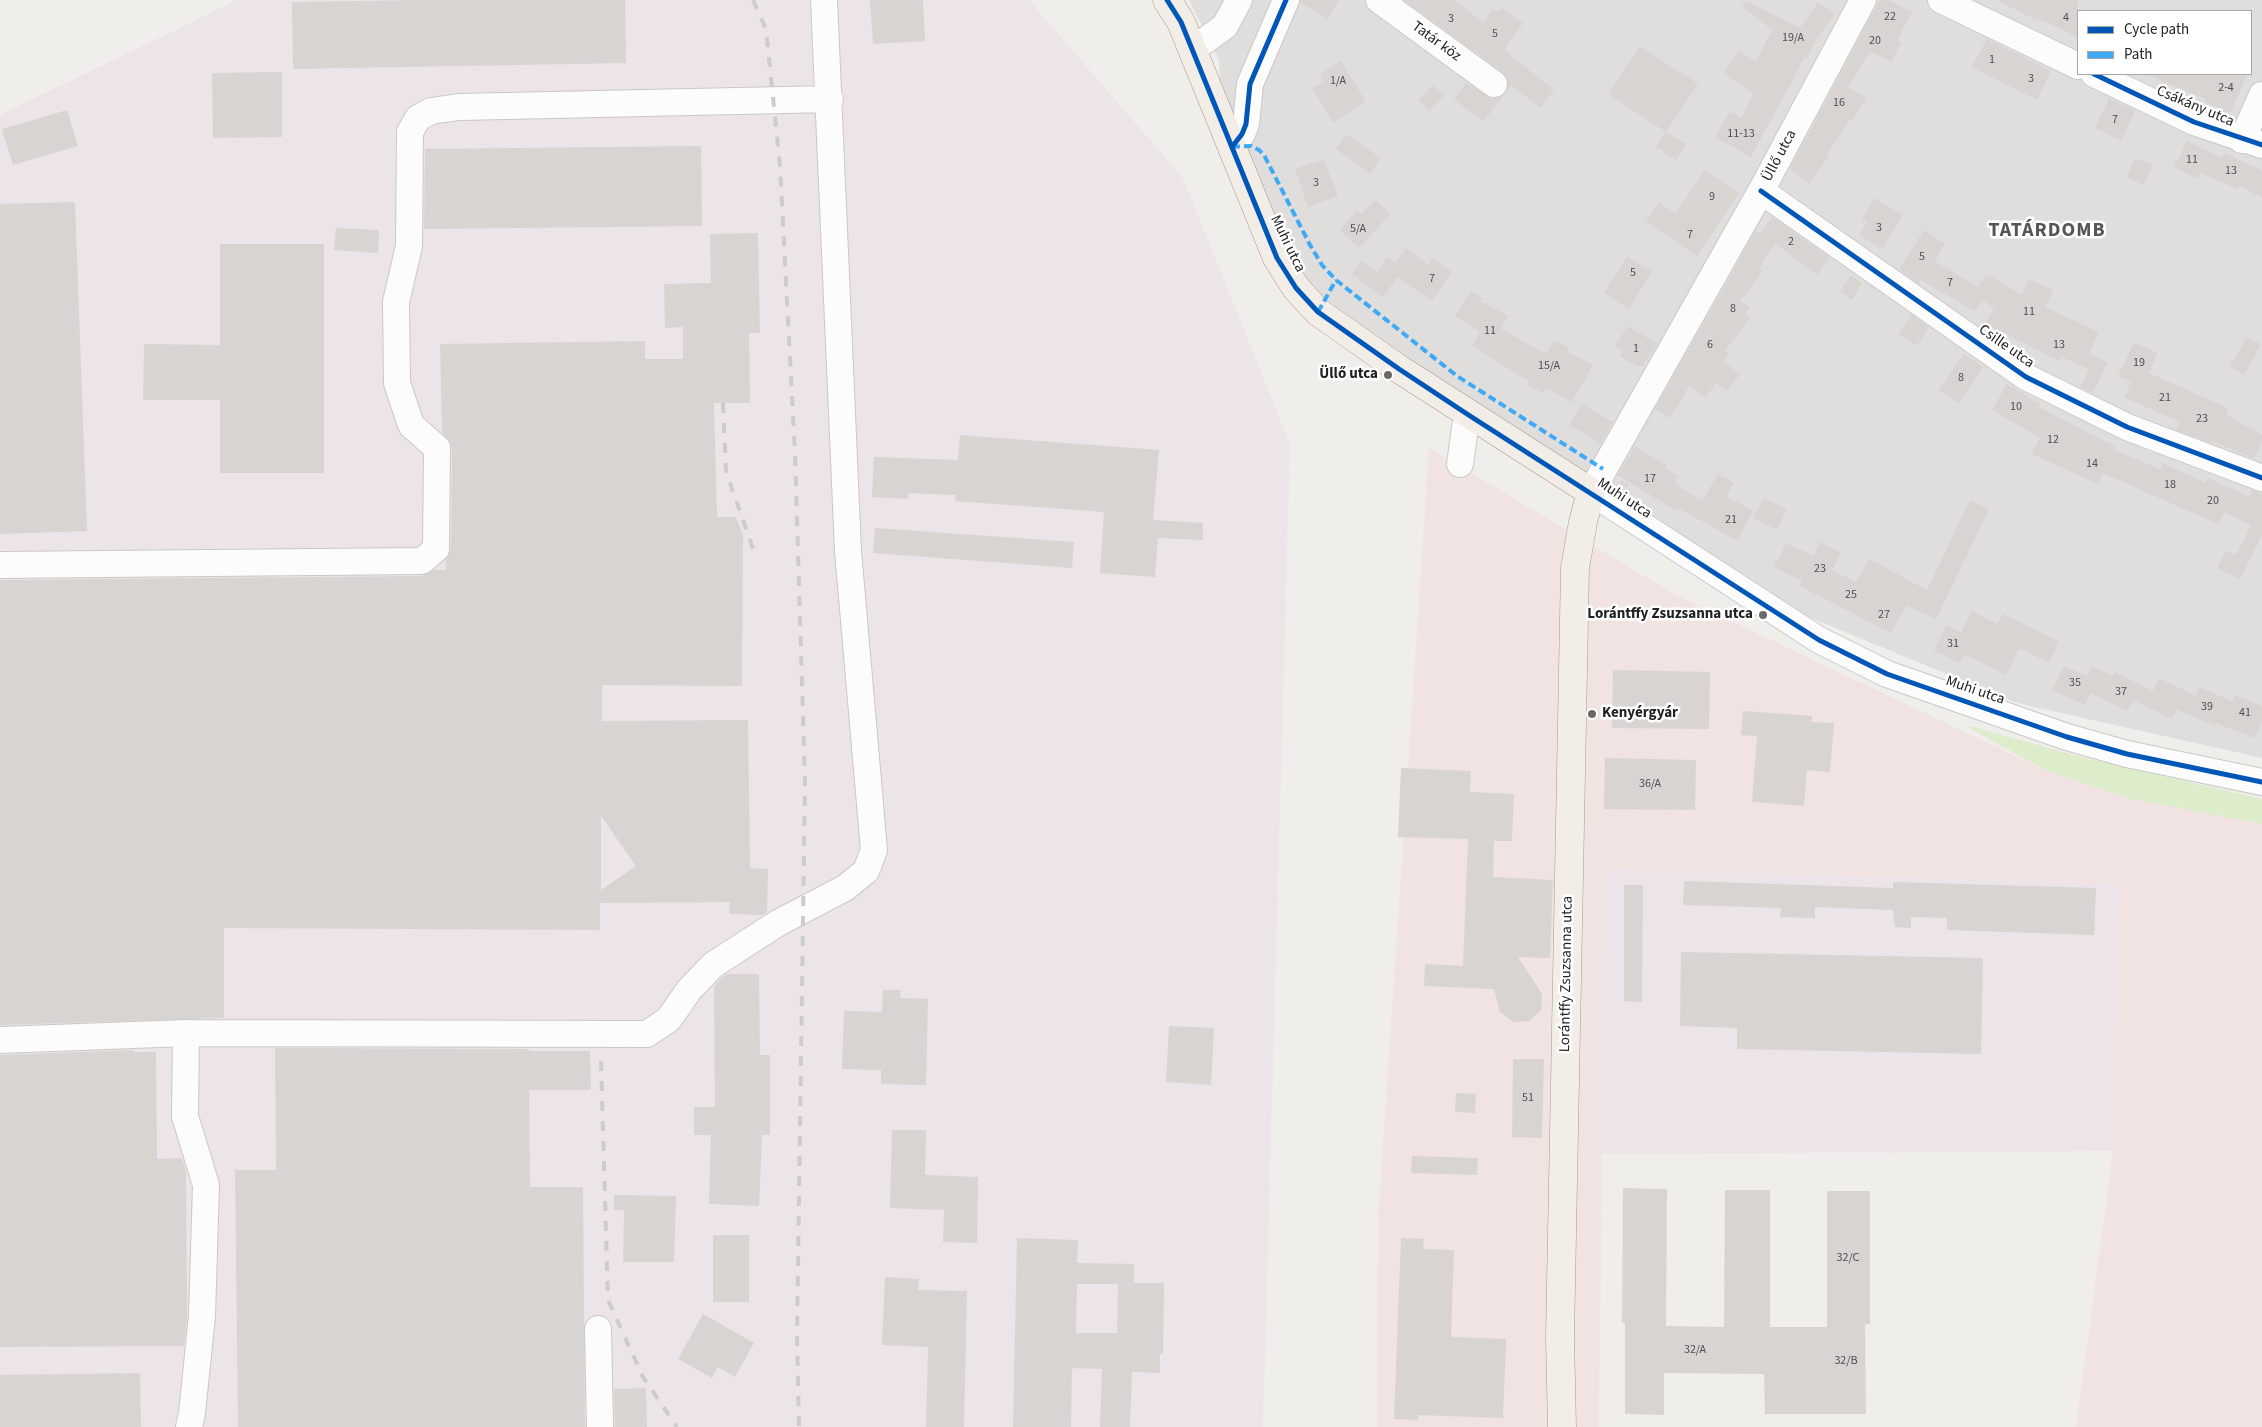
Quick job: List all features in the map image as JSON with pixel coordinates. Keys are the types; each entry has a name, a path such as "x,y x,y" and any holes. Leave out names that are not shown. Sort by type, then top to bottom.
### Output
{"main road":[{"name":"Muhi utca","path":"1167,0 1181,22 1276,258 1296,288 1318,312 1399,369 1591,492"},
{"name":"Lorántffy Zsuzsanna utca","path":"1562,1427 1560,1337 1575,568 1583,522 1591,492"}],"street":[{"path":"0,1040 186,1033 646,1034 669,1019 689,990 713,966 778,923 845,888 866,871 874,850 848,551 830,99 824,0"},
{"path":"1192,50 1225,26 1239,0"},
{"path":"1232,147 1242,134 1246,124 1250,84 1286,0"},
{"name":"Tatár köz","path":"1379,0 1494,84"},
{"name":"Üllő utca","path":"1591,492 1761,191 1863,0"},
{"path":"1941,0 2077,66"},
{"name":"Csákány utca","path":"2096,75 2194,122 2252,142"},
{"path":"2252,142 2262,95"},
{"path":"0,565 422,561 436,549 437,448 411,424 397,383 396,302 409,246 410,132 418,118 431,111 459,107 830,99"},
{"name":"Csille utca","path":"1761,191 2026,377 2127,427 2262,478"},
{"path":"1460,464 1467,414"},
{"name":"Muhi utca","path":"1591,492 1819,640 1888,674 2067,737 2127,754 2262,782"},
{"path":"186,1033 184,1116 206,1185 202,1316 189,1427"},
{"path":"598,1329 600,1427"}],"shaded area":[{"path":"237,0 1029,0 1183,178 1290,444 1263,1427 0,1427 0,115"},
{"path":"1189,0 2262,0 2262,758 2017,703 1780,605 1294,288 1223,145 1219,60"},
{"path":"1429,448 1676,595 2045,770 2128,798 2262,824 2262,1427 2076,1427 2113,1151 2120,884 1605,869 1599,1427 1377,1427 1378,1221"},
{"path":"1605,869 2120,884 2113,1151 1602,1154"}],"green space":[{"path":"1962,724 2070,754 2262,799 2262,824 2128,798 2045,770"}],"building":[{"path":"625,0 626,63 293,69 292,2"},
{"path":"870,0 923,0 925,41 873,44"},
{"path":"1301,0 1339,0 1328,19 1300,2"},
{"path":"1404,0 1454,0 1483,22 1493,9 1498,12 1501,8 1523,23 1504,50 1554,90 1540,108 1511,85 1507,90 1508,78 1503,72"},
{"path":"1880,0 1888,0 1912,12 1897,40 1901,43 1891,62 1870,51 1848,87 1866,98 1852,121 1850,120 1827,154 1829,156 1809,183 1790,169"},
{"path":"1996,0 2078,0 2077,37 2039,19 2038,21"},
{"path":"1746,1 1800,28 1818,2 1835,14 1817,38 1807,59 1805,57 1751,157 1715,137 1730,111 1741,118 1754,94 1724,73 1739,51 1756,62 1772,30 1742,6"},
{"path":"1987,39 2051,71 2037,100 1971,67"},
{"path":"1640,46 1698,84 1666,132 1608,94"},
{"path":"1341,61 1366,102 1333,123 1312,88 1324,81 1320,74"},
{"path":"282,72 282,137 213,138 212,73"},
{"path":"2147,75 2247,75 2231,113 2205,102 2206,99"},
{"path":"1466,83 1492,99 1504,95 1483,122 1454,99"},
{"path":"1433,85 1444,95 1429,111 1419,101"},
{"path":"2109,99 2135,111 2121,141 2095,128"},
{"path":"67,110 78,146 13,165 2,129"},
{"path":"1666,132 1686,144 1676,160 1656,147"},
{"path":"1346,134 1381,158 1370,174 1336,149"},
{"path":"2187,141 2222,158 2224,153 2262,170 2262,197 2239,186 2238,189 2201,173 2198,179 2174,167"},
{"path":"701,146 702,226 424,229 425,149"},
{"path":"2135,158 2153,165 2144,185 2127,178"},
{"path":"1324,159 1338,196 1308,207 1295,169"},
{"path":"1705,170 1739,193 1697,256 1646,221 1659,202 1675,214"},
{"path":"1874,198 1903,215 1882,249 1859,235 1867,222 1862,219"},
{"path":"1375,200 1390,214 1359,248 1340,230 1357,211 1361,214"},
{"path":"75,202 87,531 0,534 0,204"},
{"path":"1772,217 1830,258 1817,275 1775,243 1759,268 1763,271 1740,301 1750,308 1745,314 1750,318 1725,351 1729,354 1723,361 1740,374 1727,391 1716,383 1705,398 1689,386 1670,418 1655,409 1756,231 1760,233"},
{"path":"336,228 379,230 378,253 334,250"},
{"path":"1924,230 1945,244 1934,261 1978,287 1986,274 2022,295 2029,279 2053,290 2045,307 2099,332 2089,353 2108,363 2092,393 2080,387 2089,369 2062,357 2060,361 1985,323 1994,309 1983,300 1974,311 1921,280 1919,284 1899,269"},
{"path":"758,233 760,333 749,333 750,403 714,403 717,517 736,517 743,535 742,686 602,685 602,721 748,720 750,868 768,869 767,912 763,915 729,914 730,902 600,903 600,930 224,928 224,1018 0,1025 0,580 422,576 434,570 446,570 446,560 451,549 452,448 442,432 440,344 645,341 645,359 683,359 683,327 665,328 664,284 711,283 710,234","holes":["601,816 636,866 601,890"]},
{"path":"220,244 324,244 324,473 220,473 220,400 143,400 144,344 220,345"},
{"path":"1406,248 1428,265 1432,258 1452,272 1432,301 1397,277 1383,297 1352,274 1362,261 1377,272 1387,257 1395,263"},
{"path":"1627,256 1652,272 1629,309 1604,293"},
{"path":"1851,276 1862,283 1852,300 1840,291"},
{"path":"1471,291 1482,298 1480,301 1508,316 1501,329 1546,354 1554,340 1569,348 1567,351 1593,365 1572,402 1546,388 1543,393 1528,385 1530,382 1472,346 1480,332 1455,316"},
{"path":"1912,315 1929,327 1916,346 1899,334"},
{"path":"1628,326 1657,344 1643,366 1637,366 1620,356 1623,351 1615,346"},
{"path":"2247,337 2261,344 2244,375 2230,367"},
{"path":"2134,342 2158,353 2149,373 2228,408 2225,414 2262,435 2262,442 2253,458 2212,441 2211,443 2176,430 2180,422 2124,397 2131,382 2118,376"},
{"path":"1964,354 1983,367 1958,403 1939,390"},
{"path":"2007,384 2040,404 2038,407 2116,447 2114,450 2160,469 2163,463 2205,483 2208,478 2249,497 2252,490 2262,493 2262,534 2240,579 2217,568 2226,551 2236,555 2251,525 2224,512 2218,524 2103,473 2098,484 2032,454 2040,438 1992,410"},
{"path":"1582,404 1613,422 1601,443 1569,425"},
{"path":"960,435 1159,450 1153,520 1203,523 1203,540 1158,538 1155,577 1100,573 1104,512 955,501 956,495 908,493 908,499 872,497 874,457 958,460"},
{"path":"1635,446 1666,465 1665,468 1678,476 1674,483 1702,501 1718,474 1734,483 1726,497 1753,510 1738,541 1678,508 1676,511 1618,475"},
{"path":"1764,498 1787,509 1777,530 1753,518"},
{"path":"1970,500 1989,509 1936,619 1906,605 1891,633 1800,586 1802,581 1774,567 1786,543 1814,556 1820,542 1841,552 1832,570 1856,582 1869,559 1927,590"},
{"path":"875,528 1074,542 1072,568 873,553"},
{"path":"1972,611 1997,624 2003,614 2059,641 2049,663 2019,648 2006,675 1965,654 1959,663 1934,650 1947,625 1961,632"},
{"path":"2064,666 2087,676 2092,666 2113,676 2115,672 2153,691 2159,678 2196,696 2199,687 2232,701 2235,695 2262,706 2262,721 2255,738 2216,723 2215,726 2176,709 2172,719 2133,700 2127,711 2091,693 2085,705 2052,690"},
{"path":"1613,670 1710,672 1709,729 1612,728"},
{"path":"1743,711 1812,716 1811,722 1834,723 1830,772 1807,770 1804,806 1752,802 1757,736 1741,735"},
{"path":"1605,758 1696,760 1695,810 1604,809"},
{"path":"1401,768 1471,771 1470,792 1514,794 1512,841 1494,841 1493,877 1553,880 1550,958 1518,957 1542,994 1541,1010 1529,1021 1513,1022 1500,1012 1494,989 1424,986 1425,964 1463,966 1468,839 1398,837"},
{"path":"1684,881 1893,888 1893,882 2096,888 2094,935 1947,930 1947,918 1911,917 1911,928 1895,927 1893,910 1815,907 1815,918 1780,917 1781,908 1683,905"},
{"path":"1624,885 1643,885 1642,1002 1624,1001"},
{"path":"1681,952 1983,958 1981,1054 1737,1049 1737,1028 1680,1026"},
{"path":"726,974 759,974 760,1055 770,1055 770,1135 762,1135 759,1206 709,1204 711,1135 694,1135 694,1107 715,1107 714,986"},
{"path":"883,990 901,990 900,998 928,999 926,1085 881,1084 881,1070 842,1069 844,1011 882,1012"},
{"path":"1169,1026 1214,1028 1211,1085 1166,1082"},
{"path":"275,1048 590,1051 591,1090 529,1090 530,1187 583,1187 585,1427 238,1427 235,1170 276,1170"},
{"path":"134,1050 134,1052 156,1052 157,1159 182,1158 186,1171 187,1317 184,1346 0,1347 0,1055"},
{"path":"1513,1059 1544,1059 1542,1138 1512,1137"},
{"path":"1456,1093 1476,1094 1475,1113 1455,1112"},
{"path":"892,1130 926,1130 925,1175 978,1177 977,1243 943,1242 944,1210 890,1208"},
{"path":"1412,1156 1478,1158 1477,1175 1411,1173"},
{"path":"1623,1188 1667,1189 1666,1326 1724,1327 1725,1190 1770,1190 1770,1327 1827,1327 1827,1191 1870,1191 1870,1324 1865,1324 1866,1414 1765,1414 1764,1374 1664,1373 1664,1415 1625,1414 1625,1323 1622,1323"},
{"path":"614,1195 676,1196 674,1262 623,1262 624,1210 614,1210"},
{"path":"713,1235 749,1235 749,1302 713,1302"},
{"path":"1017,1238 1078,1240 1077,1263 1134,1264 1134,1283 1164,1283 1163,1354 1160,1354 1160,1373 1132,1372 1130,1427 1100,1427 1102,1369 1072,1368 1071,1427 1013,1427","holes":["1077,1284 1118,1284 1117,1333 1076,1333"]},
{"path":"1401,1238 1424,1239 1423,1249 1454,1250 1451,1337 1506,1339 1503,1418 1418,1415 1418,1420 1394,1419"},
{"path":"885,1277 919,1279 918,1290 967,1291 964,1427 926,1427 928,1347 882,1345"},
{"path":"703,1314 754,1343 735,1377 718,1367 712,1378 678,1359"},
{"path":"140,1373 141,1427 0,1427 0,1375"},
{"path":"646,1388 647,1427 615,1427 614,1389"}],"railway":[{"path":"753,0 766,29 780,166 795,454 805,782 797,1335 799,1427"},
{"path":"723,403 726,472 756,557"},
{"path":"601,1061 608,1300 643,1377 677,1427"}],"marked path":[{"path":"1232,147 1251,146 1264,155 1310,245 1322,265 1336,280 1457,376 1603,469"},
{"path":"1318,312 1336,280"}],"cycle path":[{"path":"1167,0 1181,22 1277,258 1296,288 1318,312 1467,414 1819,640 1887,674 2067,737 2127,754 2262,782"},
{"path":"1232,147 1242,134 1246,124 1250,84 1286,0"},
{"path":"2096,75 2194,122 2262,145"},
{"path":"1761,191 2026,377 2127,427 2262,478"}],"place":[{"name":"Üllő utca","path":"1388,375"},
{"name":"Lorántffy Zsuzsanna utca","path":"1763,615"},
{"name":"Kenyérgyár","path":"1592,714"}],"district":[{"name":"TATÁRDOMB","path":"2047,232"}]}
